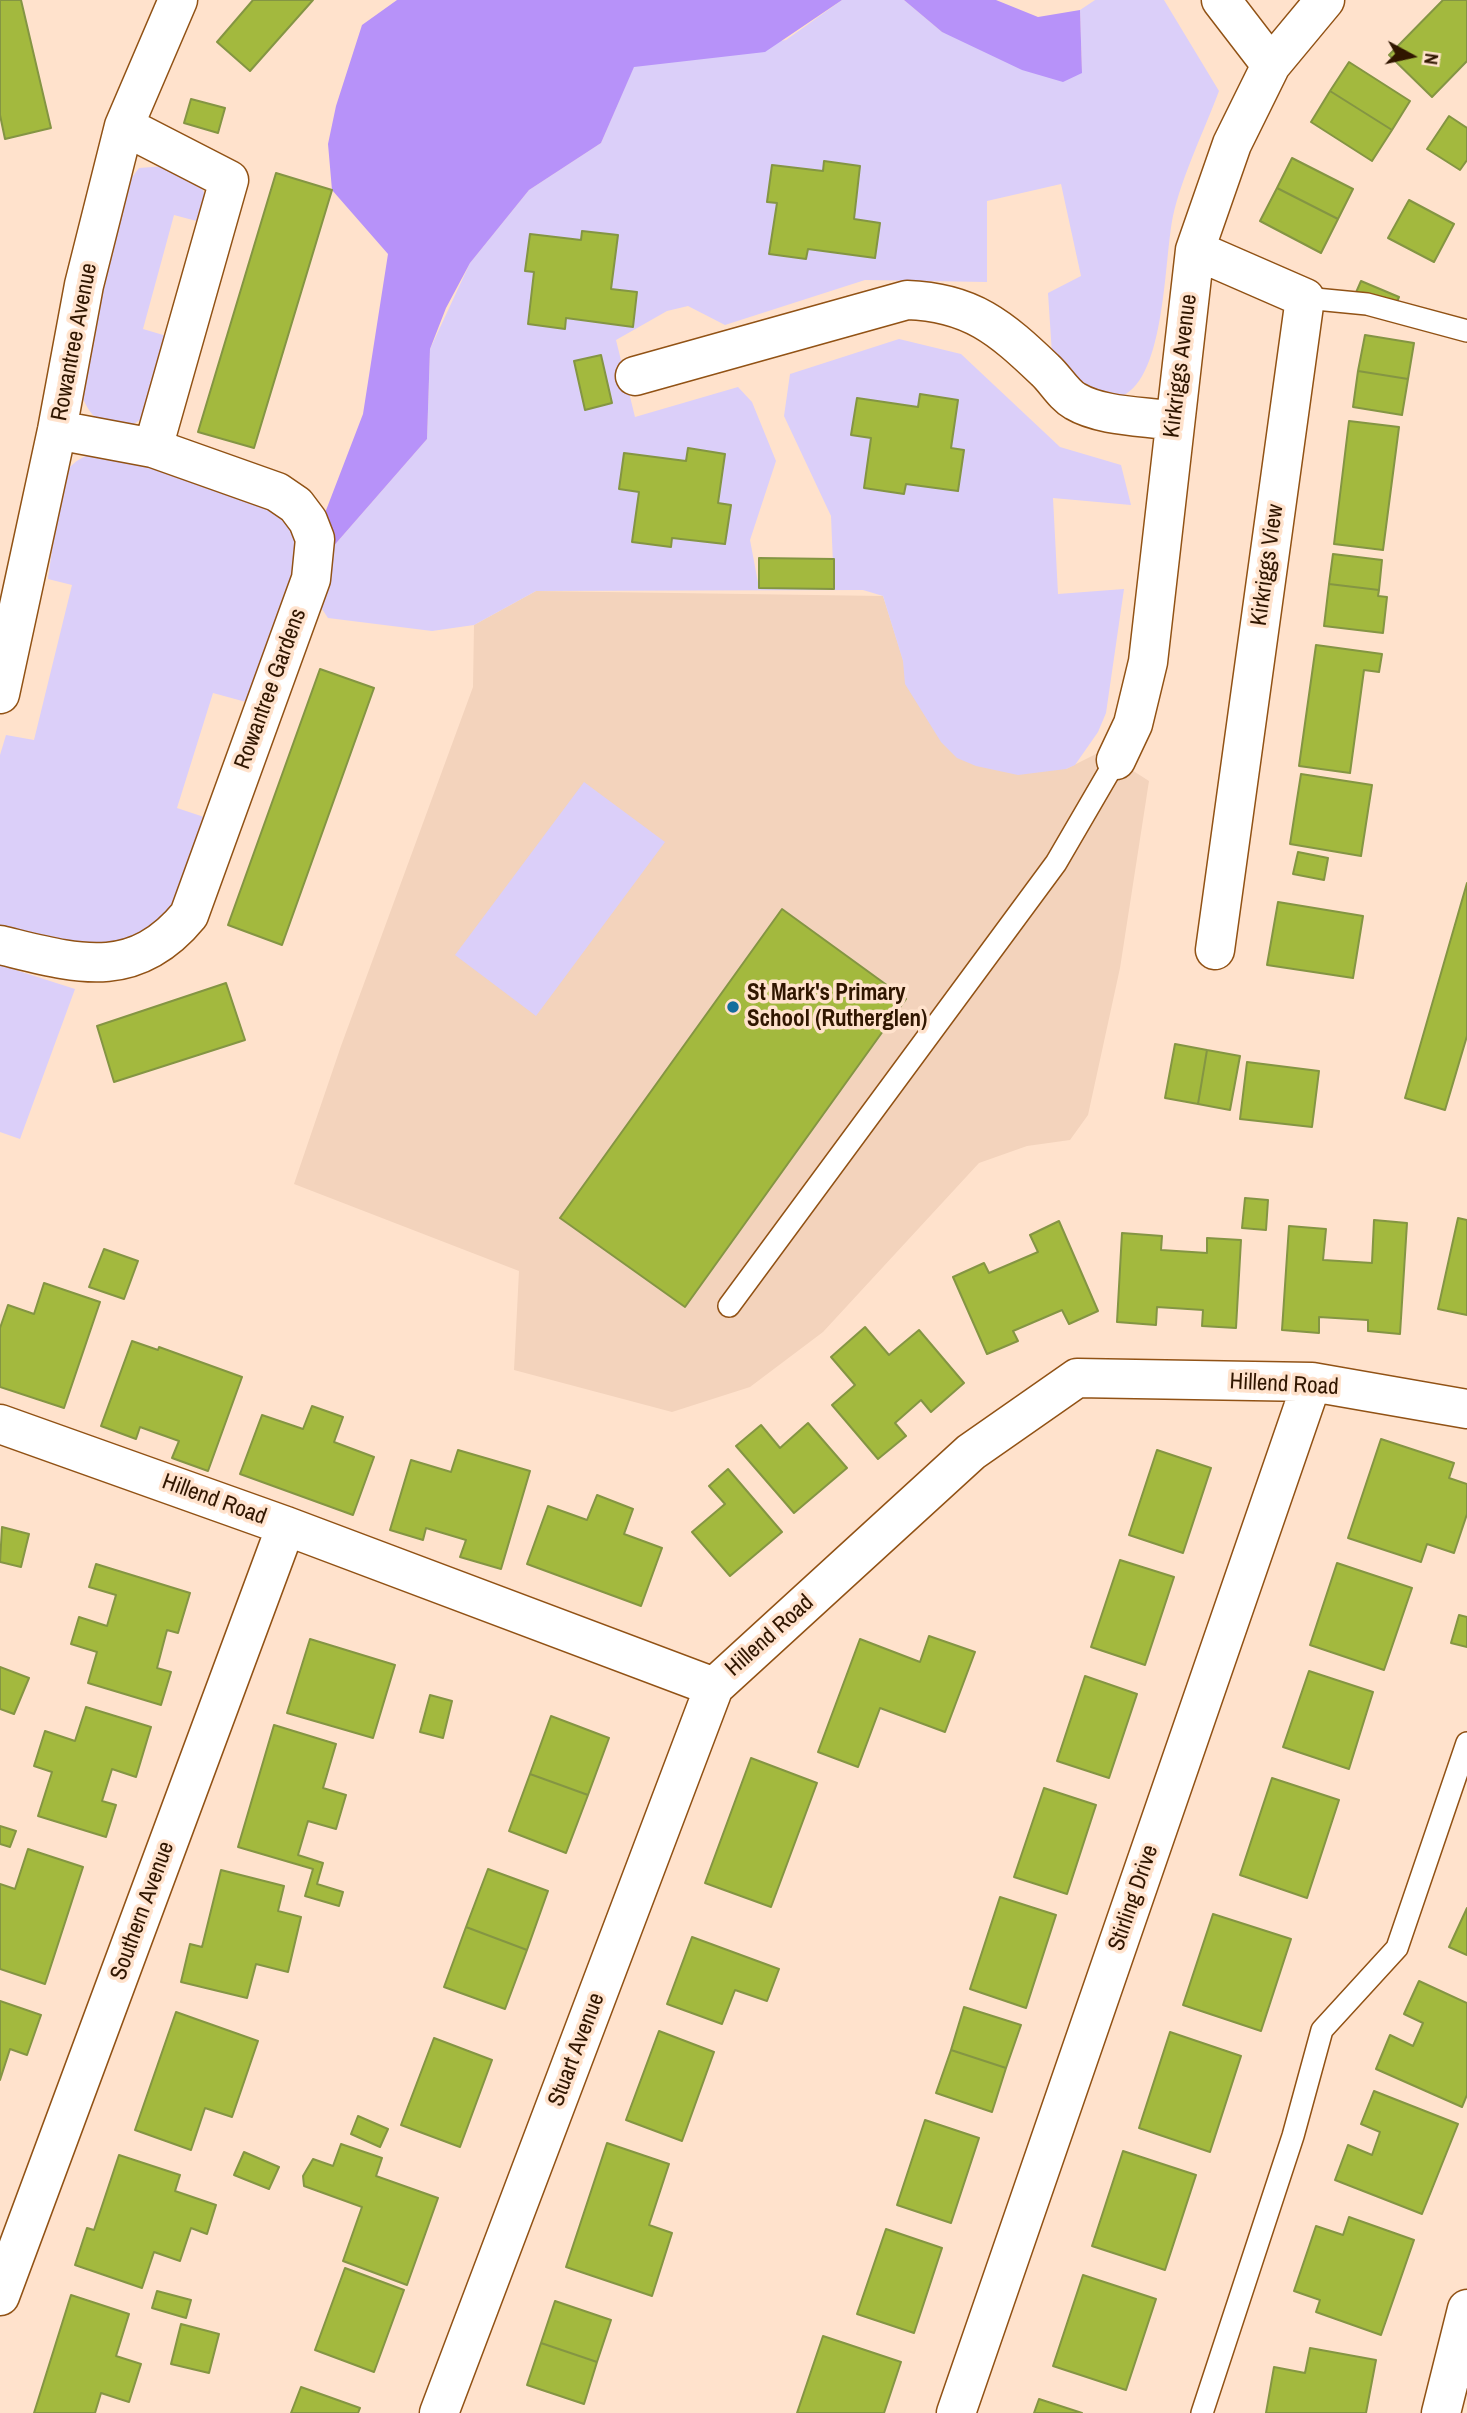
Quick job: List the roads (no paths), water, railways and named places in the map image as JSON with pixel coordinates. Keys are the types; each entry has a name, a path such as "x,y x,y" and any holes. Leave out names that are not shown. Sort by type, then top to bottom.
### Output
{"street":[{"name":"Rowantree Avenue","path":"0,694 85,285 124,127 178,0"},
{"path":"1221,0 1271,65"},
{"name":"Kirkriggs Avenue","path":"1116,760 1133,724 1148,662 1195,250 1232,144 1271,65 1325,0"},
{"path":"124,127 229,180 153,448"},
{"path":"1195,250 1305,298"},
{"name":"Kirkriggs View","path":"1215,950 1305,298"},
{"path":"635,376 907,300 933,301 986,319 1007,334 1074,401 1107,411 1175,421"},
{"name":"Rowantree Gardens","path":"0,945 81,964 101,964 147,952 177,930 189,915 311,579 315,539 308,521 296,505 277,492 153,448 57,430"},
{"name":"Hillend Road","path":"0,1424 286,1526 714,1687 971,1452 1077,1378 1312,1382 1467,1409"},
{"name":"Stirling Drive","path":"957,2413 1312,1382"},
{"name":"Southern Avenue","path":"0,2296 286,1526"},
{"name":"Stuart Avenue","path":"439,2413 714,1687"},
{"path":"1441,2413 1467,2309"}],"lane":[{"path":"1305,298 1367,303 1467,331"},
{"path":"729,1306 1056,863 1116,760"},
{"path":"1202,2413 1293,2136 1322,2030 1397,1948 1467,1743"}],"place":[{"name":"St Mark's Primary School (Rutherglen)","path":"733,1007"}]}
